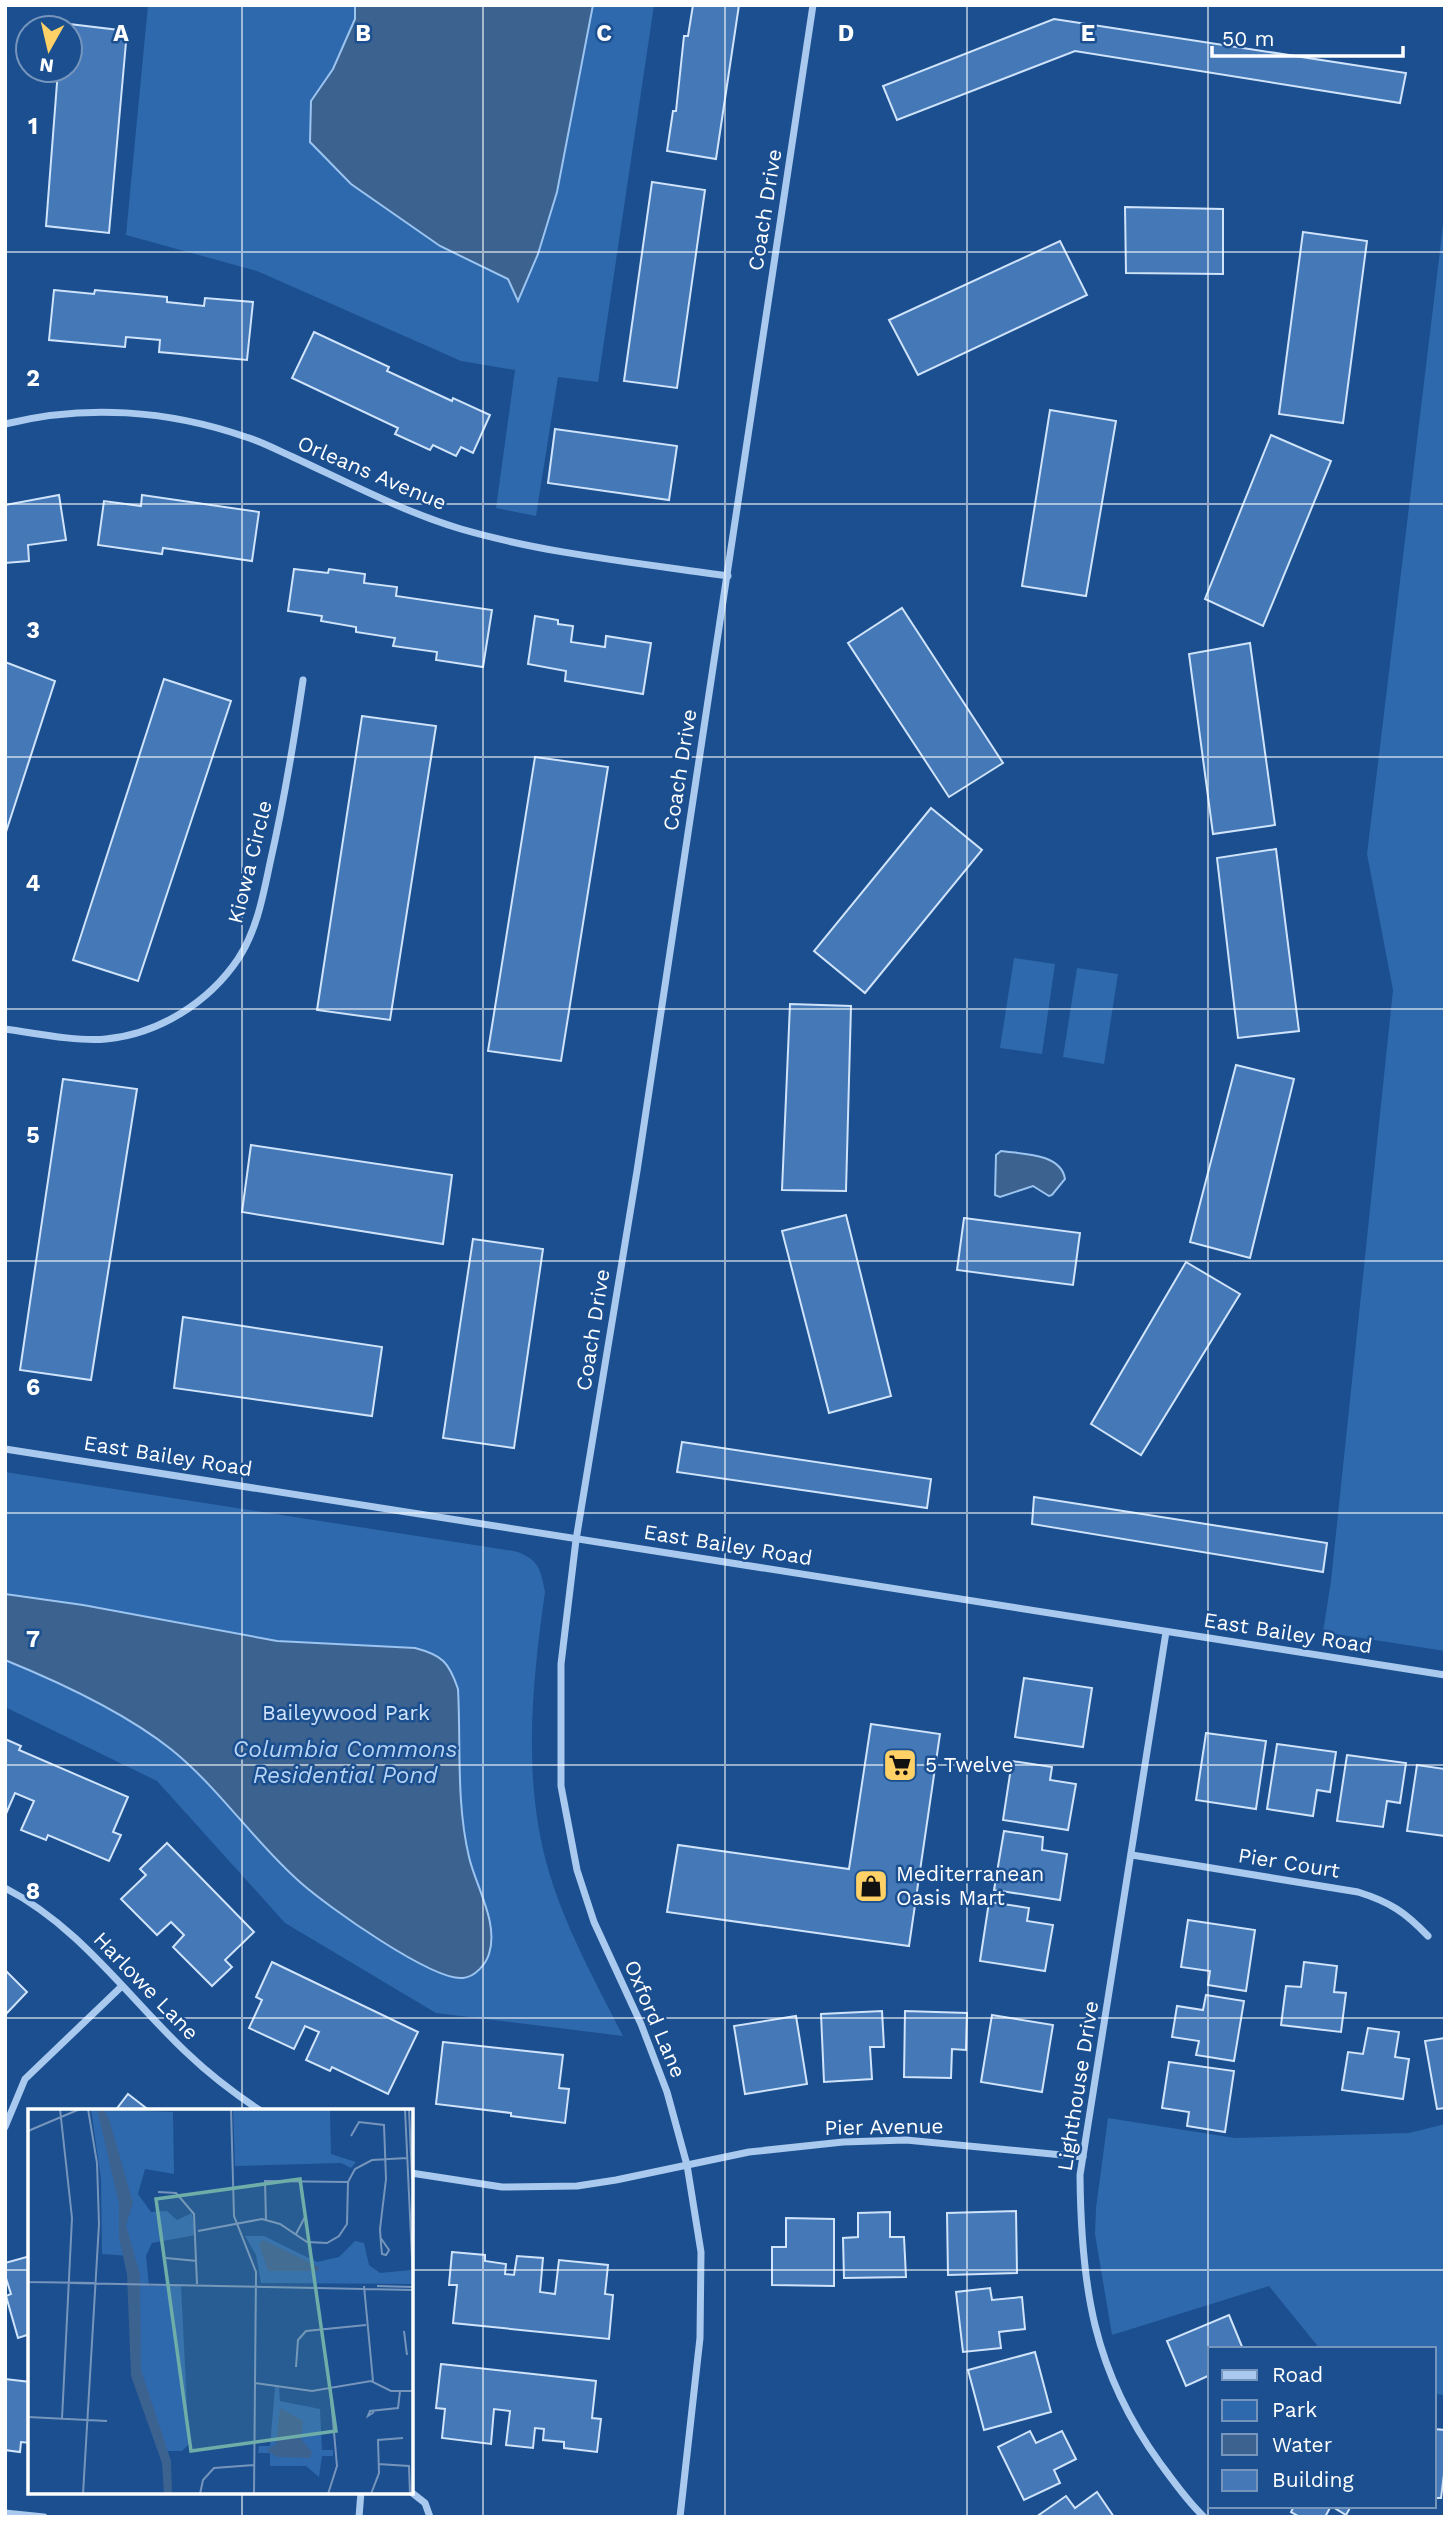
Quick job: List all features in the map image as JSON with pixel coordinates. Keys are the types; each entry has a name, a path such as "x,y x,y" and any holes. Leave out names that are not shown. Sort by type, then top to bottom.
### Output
{"street":[{"name":"Coach Drive","path":"576,1540 639,1157 813,5"},
{"name":"Orleans Avenue","path":"5,424 34,417 87,413 132,413 183,418 248,437 404,508 458,528 518,544 728,576"},
{"name":"Kiowa Circle","path":"5,1029 103,1039 122,1036 185,1012 216,986 238,959 259,913 290,764 303,680"},
{"name":"East Bailey Road","path":"5,1449 1445,1675"},
{"name":"Oxford Lane","path":"576,1540 561,1664 559,1745 561,1787 567,1824 577,1870 594,1922 667,2092 687,2165 701,2252 700,2338 680,2517"},
{"name":"Lighthouse Drive","path":"1166,1632 1080,2175 1082,2258 1094,2326 1108,2371 1145,2443 1181,2492 1204,2517"},
{"name":"Pier Court","path":"1132,1855 1358,1892 1384,1900 1406,1913 1428,1936"},
{"name":"Harlowe Lane","path":"5,1888 43,1910 61,1925 186,2053 218,2081 258,2109"},
{"path":"5,2127 25,2079 122,1986"},
{"name":"Pier Avenue","path":"687,2165 749,2152 843,2142 906,2140 1083,2157"},
{"path":"413,2173 467,2183 537,2188 577,2186 687,2165"},
{"path":"359,2517 361,2494"},
{"path":"413,2494 425,2503 430,2517"},
{"path":"5,2513 44,2517"}],"green space":[{"path":"148,5 654,5 598,382 558,377 536,516 496,508 515,370 461,361 257,271 126,235"},
{"path":"1445,209 1445,1651 1323,1632 1331,1581 1393,990 1367,854"},
{"path":"1014,958 1055,964 1042,1054 1000,1048"},
{"path":"1077,968 1118,974 1104,1064 1063,1057"},
{"name":"Baileywood Park","path":"5,1472 514,1551 533,1561 540,1571 545,1592 536,1662 532,1732 532,1768 541,1838 549,1872 564,1914 623,2036 436,2013 285,1923 157,1781 5,1707"},
{"path":"1108,2118 1235,2138 1409,2133 1445,2124 1445,2395 1436,2394 1436,2347 1318,2347 1269,2286 1112,2335 1095,2234"}],"water":[{"path":"355,5 593,5 557,192 538,254 518,301 508,279 440,246 351,184 310,142 311,101 333,69 355,19"},
{"path":"1001,1151 1029,1154 1049,1160 1062,1170 1065,1179 1049,1196 1033,1186 1000,1197 995,1195 996,1155"},
{"name":"Columbia Commons Residential Pond","path":"5,1594 83,1605 277,1641 415,1648 438,1657 448,1666 458,1689 462,1815 472,1869 491,1930 489,1954 483,1966 467,1977 448,1976 428,1968 380,1940 301,1883 268,1851 206,1782 172,1750 135,1724 92,1700 5,1660"}],"building":[{"path":"693,5 739,5 716,159 667,151 673,111 676,111 684,36 688,36"},
{"path":"1054,19 1406,73 1400,103 1075,51 897,120 883,86"},
{"path":"84,26 127,31 109,233 46,226 57,84 84,84"},
{"path":"652,182 705,190 677,388 624,381"},
{"path":"1125,207 1223,209 1223,274 1126,273"},
{"path":"1303,232 1367,241 1343,423 1279,414"},
{"path":"1060,241 1087,295 918,375 889,320"},
{"path":"54,290 94,294 95,290 167,297 167,302 204,306 205,298 253,302 247,360 159,352 160,340 126,337 125,347 49,340"},
{"path":"314,332 389,367 387,371 490,415 473,453 461,447 456,456 433,445 430,450 395,434 398,428 292,378"},
{"path":"1050,410 1116,421 1086,596 1022,586"},
{"path":"555,429 677,446 669,500 548,483"},
{"path":"1271,435 1331,461 1263,626 1205,599"},
{"path":"59,495 66,540 28,545 29,561 5,563 5,505"},
{"path":"142,495 259,512 252,561 163,548 162,554 98,545 104,501 141,506"},
{"path":"294,569 328,573 329,569 365,574 364,583 397,587 396,596 492,610 483,667 436,660 437,652 393,646 395,638 356,632 356,627 321,621 322,616 288,611"},
{"path":"902,608 1003,763 949,797 848,643"},
{"path":"535,616 573,626 571,642 605,647 606,636 651,643 643,694 565,681 566,671 528,664"},
{"path":"1250,643 1275,825 1213,834 1189,654"},
{"path":"5,662 55,681 5,835"},
{"path":"164,679 231,701 138,981 73,960"},
{"path":"362,716 436,726 390,1020 317,1010"},
{"path":"535,757 608,767 561,1061 488,1051"},
{"path":"931,808 982,850 865,993 814,951"},
{"path":"1276,849 1299,1031 1238,1038 1217,858"},
{"path":"790,1004 851,1006 846,1191 782,1190"},
{"path":"1236,1065 1294,1079 1250,1258 1190,1242"},
{"path":"63,1079 137,1089 91,1380 20,1370"},
{"path":"251,1145 452,1175 443,1244 242,1212"},
{"path":"846,1215 891,1396 829,1413 782,1231"},
{"path":"964,1218 1080,1233 1073,1285 957,1270"},
{"path":"473,1239 543,1249 514,1448 443,1438"},
{"path":"1186,1262 1240,1294 1141,1455 1091,1424"},
{"path":"183,1317 382,1347 372,1416 174,1388"},
{"path":"682,1442 931,1479 927,1508 677,1472"},
{"path":"1034,1497 1327,1543 1323,1572 1032,1524"},
{"path":"1024,1678 1092,1688 1083,1747 1015,1737"},
{"path":"871,1724 940,1734 909,1946 667,1912 678,1845 849,1869"},
{"path":"1206,1733 1266,1741 1256,1809 1196,1800"},
{"path":"5,1739 21,1746 19,1750 128,1797 113,1832 121,1835 109,1861 48,1835 46,1840 21,1830 34,1801 15,1793 5,1816"},
{"path":"1277,1744 1336,1752 1330,1792 1317,1790 1313,1816 1267,1809"},
{"path":"1347,1755 1406,1763 1400,1803 1387,1801 1383,1827 1337,1821"},
{"path":"1012,1761 1052,1767 1050,1780 1076,1784 1068,1830 1003,1820"},
{"path":"1417,1765 1445,1769 1445,1836 1407,1831"},
{"path":"1004,1831 1043,1837 1042,1850 1067,1854 1060,1900 994,1890"},
{"path":"167,1843 254,1932 225,1960 232,1967 212,1986 173,1947 184,1935 171,1922 157,1935 121,1899 146,1875 140,1869"},
{"path":"989,1902 1029,1908 1027,1921 1053,1925 1045,1971 980,1961"},
{"path":"1188,1920 1255,1930 1246,1991 1208,1985 1210,1971 1181,1967"},
{"path":"272,1962 418,2032 388,2094 332,2067 330,2071 306,2060 319,2032 305,2026 294,2049 249,2028 262,2000 256,1997"},
{"path":"1304,1962 1337,1966 1334,1992 1346,1993 1341,2032 1281,2025 1286,1986 1301,1987"},
{"path":"5,1970 27,1992 6,2014 5,2013"},
{"path":"1206,1995 1244,2001 1234,2061 1196,2055 1199,2041 1172,2037 1177,2006 1203,2010"},
{"path":"882,2011 884,2047 870,2047 872,2079 824,2082 821,2014"},
{"path":"905,2011 967,2013 966,2050 952,2049 951,2078 904,2077"},
{"path":"992,2015 1053,2025 1042,2092 981,2082"},
{"path":"796,2016 807,2084 745,2094 734,2026"},
{"path":"1368,2028 1399,2032 1395,2057 1409,2059 1403,2099 1342,2090 1348,2052 1363,2054"},
{"path":"1445,2038 1445,2108 1437,2109 1425,2041"},
{"path":"443,2042 563,2055 559,2088 569,2089 565,2123 436,2104"},
{"path":"1169,2062 1234,2071 1225,2132 1187,2126 1189,2112 1162,2108"},
{"path":"128,2094 147,2109 117,2109"},
{"path":"1016,2211 1017,2273 948,2275 947,2213"},
{"path":"890,2212 890,2237 904,2237 906,2277 844,2278 843,2238 858,2237 858,2213"},
{"path":"786,2218 834,2219 834,2286 772,2285 772,2247 786,2247"},
{"path":"452,2252 485,2255 485,2261 506,2264 505,2274 514,2275 517,2256 543,2258 540,2292 555,2294 559,2260 608,2265 605,2294 613,2295 609,2339 453,2323 457,2285 449,2285"},
{"path":"28,2257 28,2335 18,2338 6,2296 11,2294 5,2275 5,2263"},
{"path":"990,2288 992,2300 1022,2297 1025,2329 999,2332 1001,2348 963,2352 956,2292"},
{"path":"1229,2315 1242,2347 1208,2347 1208,2376 1186,2386 1167,2341"},
{"path":"1035,2352 1051,2412 984,2430 968,2370"},
{"path":"441,2364 596,2381 592,2418 601,2419 597,2452 564,2448 564,2442 543,2440 544,2429 535,2428 533,2448 506,2445 510,2411 494,2409 491,2444 442,2438 445,2409 436,2408"},
{"path":"5,2379 28,2382 28,2443 21,2442 20,2452 5,2450"},
{"path":"1436,2429 1445,2430 1445,2466 1441,2498 1436,2498"},
{"path":"1030,2431 1036,2443 1062,2431 1076,2459 1054,2470 1060,2483 1024,2500 998,2447"},
{"path":"1097,2492 1114,2517 1036,2517 1066,2496 1075,2508"},
{"path":"1293,2508 1330,2508 1325,2517 1300,2517 1291,2512"},
{"path":"1334,2508 1350,2508 1346,2515"}],"place":[{"name":"5 Twelve","path":"900,1765"},
{"name":"Mediterranean Oasis Mart","path":"871,1886"}]}
